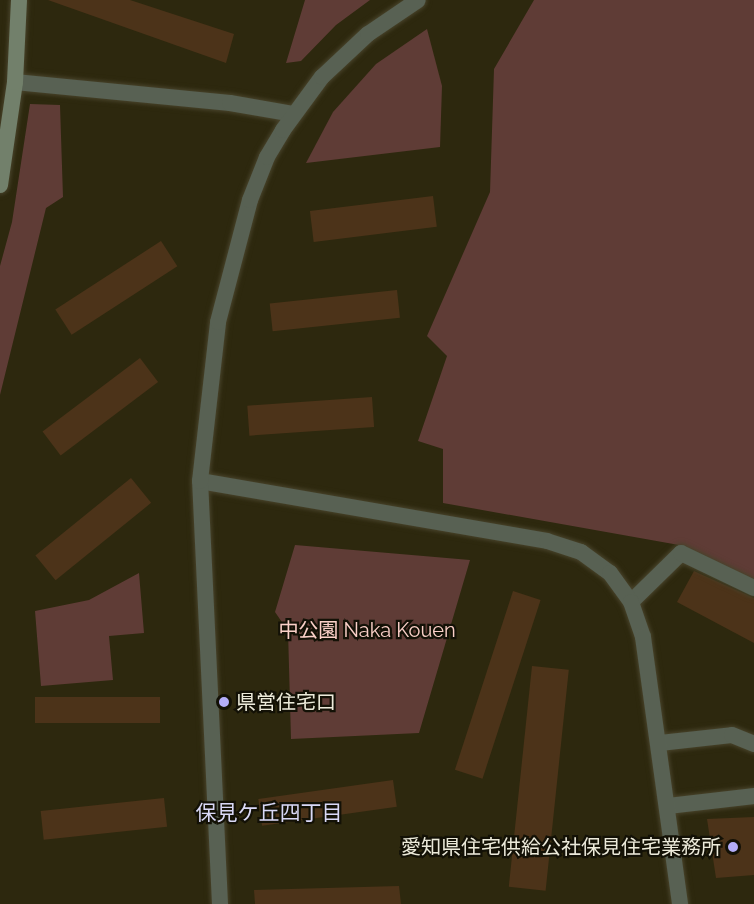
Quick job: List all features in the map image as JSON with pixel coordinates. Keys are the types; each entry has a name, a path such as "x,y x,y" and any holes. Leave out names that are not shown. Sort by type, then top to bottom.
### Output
{"main road":[{"path":"0,185 15,82 19,0"}],"street":[{"path":"220,904 200,481 207,398 229,270 267,157 294,114 322,77 368,34 418,0"},
{"path":"15,82 230,103 294,114"},
{"path":"200,481 547,541 581,552 610,573 631,602 643,637 660,742 680,904"},
{"path":"631,602 681,553 754,588"},
{"path":"660,742 732,735 754,744"},
{"path":"668,806 754,796"}],"green space":[{"path":"305,0 370,0 336,25 301,61 286,63"},
{"path":"534,0 754,0 754,583 679,545 443,503 443,449 418,441 447,356 427,336 490,192 494,69"},
{"path":"427,29 442,86 440,147 306,163 333,112 376,64"},
{"path":"30,104 60,105 63,197 46,208 0,395 0,266 12,222"},
{"name":"中公園 Naka Kouen","path":"295,545 470,560 419,733 291,739 288,631 275,612"},
{"path":"139,573 144,633 109,636 113,680 41,686 35,611 89,600"}],"building":[{"path":"48,0 130,0 234,34 226,63"},
{"path":"433,196 437,227 314,242 310,211"},
{"path":"161,241 177,266 72,335 55,310"},
{"path":"397,290 400,318 273,331 270,303"},
{"path":"140,358 158,382 61,455 43,431"},
{"path":"372,397 374,427 249,436 247,406"},
{"path":"131,478 151,503 56,580 35,555"},
{"path":"694,571 754,598 754,643 677,602"},
{"path":"513,591 541,600 482,779 455,770"},
{"path":"532,666 569,670 546,891 509,887"},
{"path":"35,697 160,697 160,723 35,723"},
{"path":"393,780 397,807 262,826 258,799"},
{"path":"164,798 167,827 44,840 41,811"},
{"name":"愛知県住宅供給公社保見住宅業務所","path":"754,817 754,875 716,878 707,819"},
{"path":"399,886 401,904 255,904 254,890"}],"place":[{"name":"県営住宅口","path":"224,702"},
{"name":"愛知県住宅供給公社保見住宅業務所","path":"733,847"}],"district":[{"name":"保見ケ丘四丁目","path":"269,813"}]}
